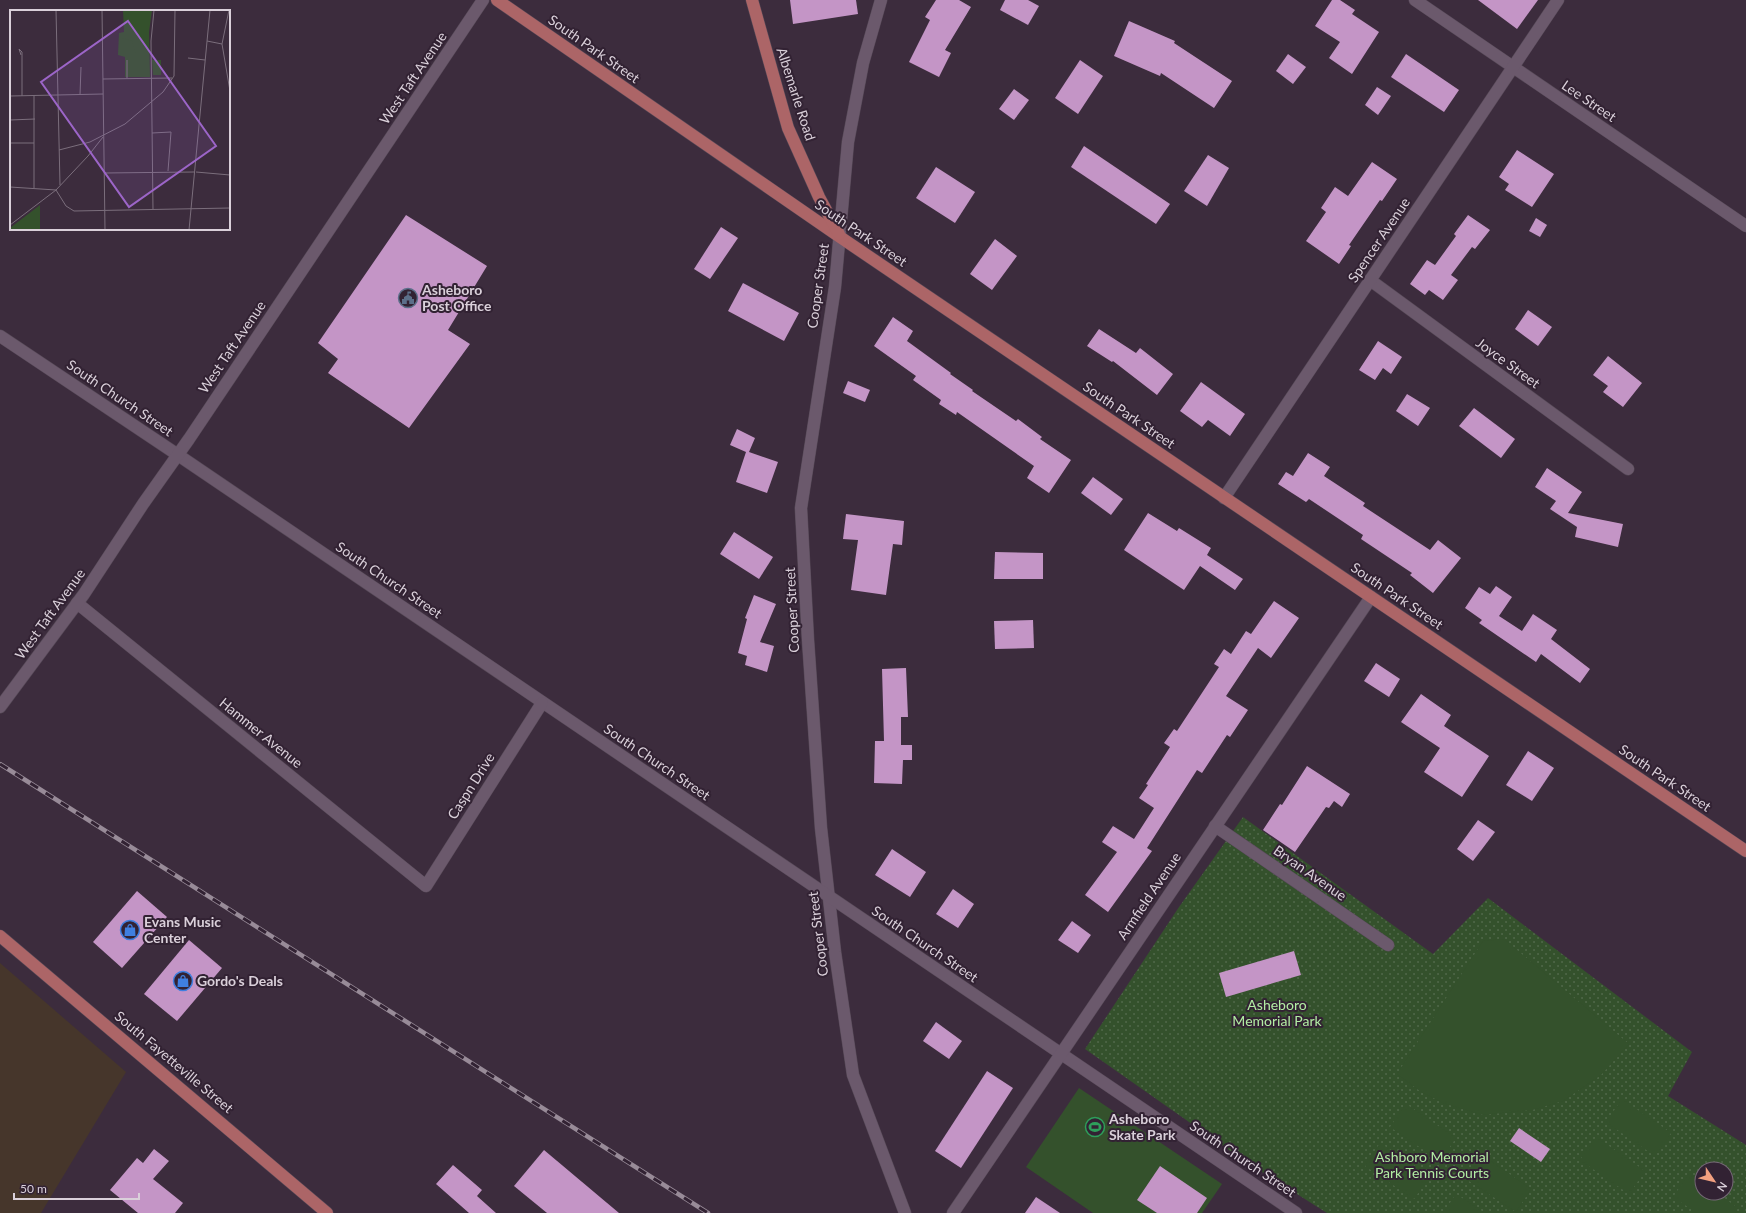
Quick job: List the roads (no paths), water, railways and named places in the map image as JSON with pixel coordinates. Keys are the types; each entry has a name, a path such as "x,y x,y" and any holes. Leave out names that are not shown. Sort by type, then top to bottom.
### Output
{"main road":[{"name":"South Park Street","path":"497,0 840,237 1746,851"},
{"name":"Albemarle Road","path":"752,0 788,128 819,197 840,237"},
{"name":"South Fayetteville Street","path":"0,936 327,1213"}],"street":[{"name":"West Taft Avenue","path":"0,707 77,603 484,0"},
{"name":"Cooper Street","path":"881,0 863,63 848,142 835,287 802,508 808,640 821,828 834,952 853,1075 905,1213"},
{"name":"Lee Street","path":"1415,0 1746,226"},
{"name":"Spencer Avenue","path":"1224,498 1558,0"},
{"name":"Joyce Street","path":"1370,280 1628,469"},
{"name":"South Church Street","path":"0,336 178,455 1296,1213"},
{"name":"Armfield Avenue","path":"952,1213 1371,597"},
{"name":"Hammer Avenue","path":"77,603 426,886"},
{"name":"Caspn Drive","path":"426,886 542,703"},
{"name":"Bryan Avenue","path":"1215,826 1388,945"}],"railway":[{"path":"0,764 708,1213"}],"place":[{"name":"Asheboro Post Office","path":"408,298"},
{"name":"Evans Music Center","path":"130,930"},
{"name":"Gordo's Deals","path":"183,981"},
{"name":"Asheboro Skate Park","path":"1095,1127"}],"park label":[{"name":"Asheboro Memorial Park","path":"1277,1014"},
{"name":"Ashboro Memorial Park Tennis Courts","path":"1432,1166"}]}
